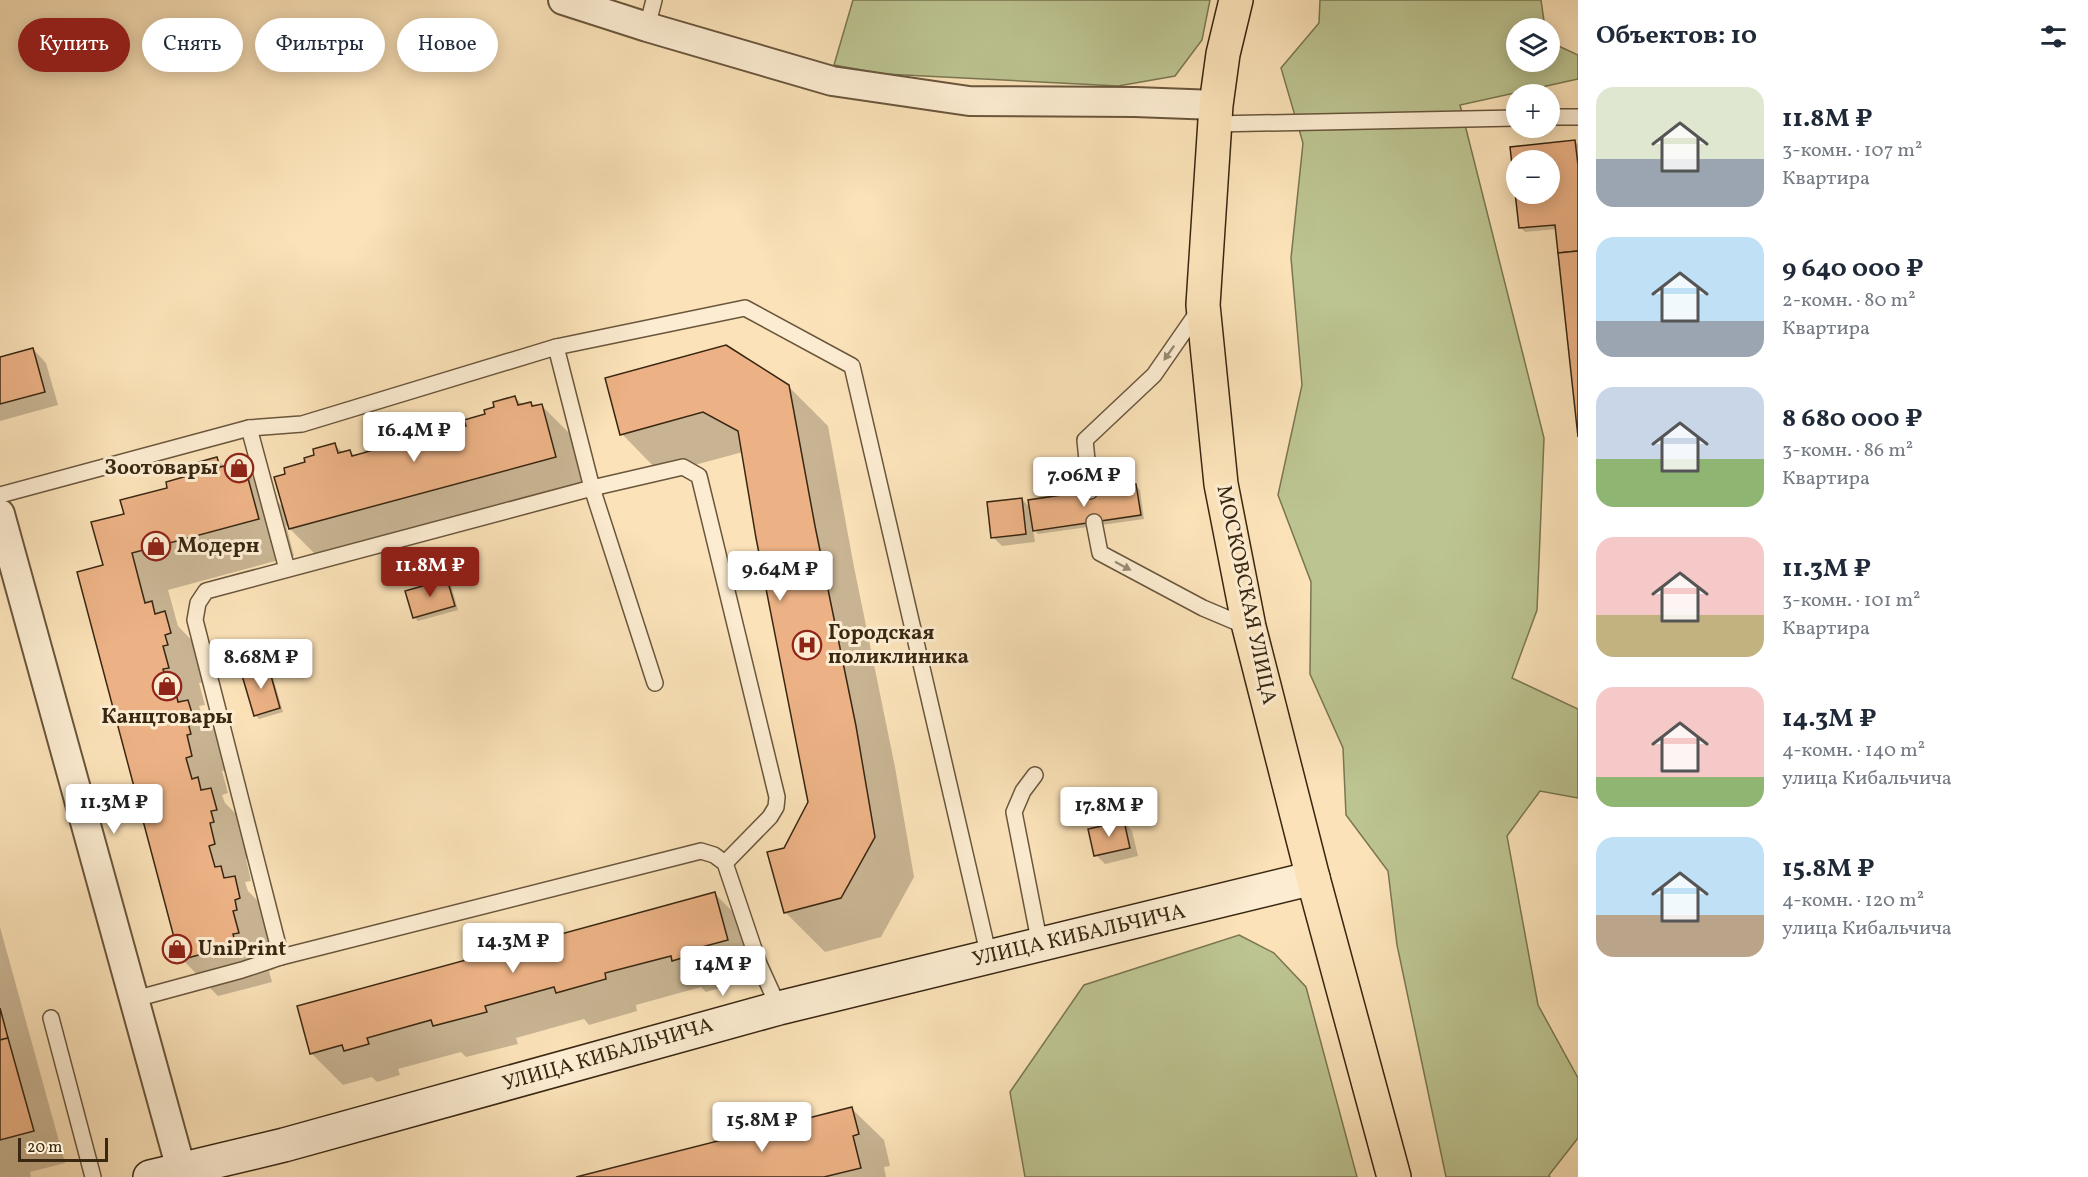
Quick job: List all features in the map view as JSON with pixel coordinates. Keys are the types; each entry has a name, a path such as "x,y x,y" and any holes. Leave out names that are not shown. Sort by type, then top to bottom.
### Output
{"main road":[{"name":"МОСКОВСКАЯ УЛИЦА","path":"1236,0 1223,54 1215,115 1203,305 1221,484 1249,627 1313,878 1394,1177"}],"street":[{"path":"563,0 832,81 969,101 1135,102 1215,115"},
{"path":"0,514 9,579 135,999 181,1169"},
{"name":"УЛИЦА КИБАЛЬЧИЧА","path":"150,1177 181,1169 218,1169 284,1145 779,1008 1313,878"}],"lane":[{"path":"647,27 654,0"},
{"path":"1215,115 1506,118"},
{"path":"1560,117 1578,117"},
{"path":"1090,491 1085,440 1154,375 1203,305"},
{"path":"0,495 249,428 302,424 556,347 745,308 852,366 989,957"},
{"path":"556,347 592,488 655,683"},
{"path":"249,428 287,569"},
{"path":"281,957 195,620 198,603 206,591 592,488 683,467 699,476 777,797 776,807 770,817 725,863"},
{"path":"1094,522 1100,553 1203,608 1249,627"},
{"path":"1035,775 1023,791 1014,812 1040,945"},
{"path":"135,999 281,957 701,850 725,863 759,964 779,1008"},
{"path":"51,1018 93,1177"}],"green space":[{"path":"853,0 1210,0 1202,40 1175,76 1118,86 884,74 834,65"},
{"path":"1320,0 1541,0 1544,18 1506,18 1506,72 1560,72 1560,47 1578,55 1578,79 1555,84 1506,84 1506,95 1460,105 1544,438 1537,610 1512,678 1578,709 1578,798 1540,791 1507,836 1538,1005 1578,1078 1578,1138 1549,1175 1550,1177 1446,1177 1397,945 1388,871 1346,815 1343,748 1310,674 1311,582 1278,495 1302,385 1291,258 1303,143 1281,68 1319,23"},
{"path":"1239,935 1274,953 1306,987 1357,1177 1025,1177 1010,1092 1084,985"}],"building":[{"path":"1575,140 1578,165 1578,251 1558,253 1555,225 1519,228 1516,204 1560,204 1560,150 1510,150 1510,147"},
{"path":"1578,251 1578,437 1558,253"},
{"path":"726,345 789,385 856,726 875,837 841,898 784,913 767,852 784,848 808,802 756,538 738,431 703,412 620,435 605,378"},
{"path":"33,348 45,392 0,404 0,357"},
{"path":"515,396 518,405 531,402 532,406 542,404 556,457 289,529 274,477 285,474 284,468 305,462 304,458 314,455 313,449 335,443 338,453 350,450 352,456 376,449 374,444 396,438 394,434 405,431 403,425 425,419 428,429 441,426 442,432 466,426 464,420 485,414 484,410 494,407 493,402"},
{"path":"217,457 220,467 233,464 234,470 245,467 259,519 132,553 145,603 152,601 155,614 165,611 171,633 165,635 168,645 163,646 169,668 163,669 169,691 175,689 178,702 188,700 191,710 194,722 188,723 191,734 187,735 192,756 186,758 192,779 198,777 201,790 211,788 217,810 211,811 214,822 210,823 215,844 209,846 215,867 221,866 224,878 235,876 240,898 235,900 237,910 233,911 239,933 233,934 236,945 180,960 77,572 103,565 91,522 124,514 120,500 167,488 166,482 187,476 186,472 196,469 195,463"},
{"path":"1136,484 1141,515 1033,531 1028,500"},
{"path":"1022,498 1026,534 991,538 987,502"},
{"path":"447,579 455,606 413,618 405,591"},
{"path":"268,665 280,708 254,716 241,672"},
{"path":"1124,821 1130,848 1094,856 1088,829"},
{"path":"715,892 728,940 698,948 699,953 672,961 671,956 605,973 606,979 556,993 554,987 485,1006 487,1012 433,1026 431,1020 367,1038 369,1044 344,1051 342,1045 310,1054 297,1006"},
{"path":"0,1008 8,1038 0,1040"},
{"path":"8,1038 34,1131 0,1140 0,1040"},
{"path":"852,1107 859,1134 853,1136 861,1168 824,1177 576,1177"}],"place":[{"name":"Зоотовары","path":"239,468"},
{"name":"Модерн","path":"156,546"},
{"name":"Городская поликлиника","path":"807,645"},
{"name":"Канцтовары","path":"167,686"},
{"name":"UniPrint","path":"177,949"}]}
